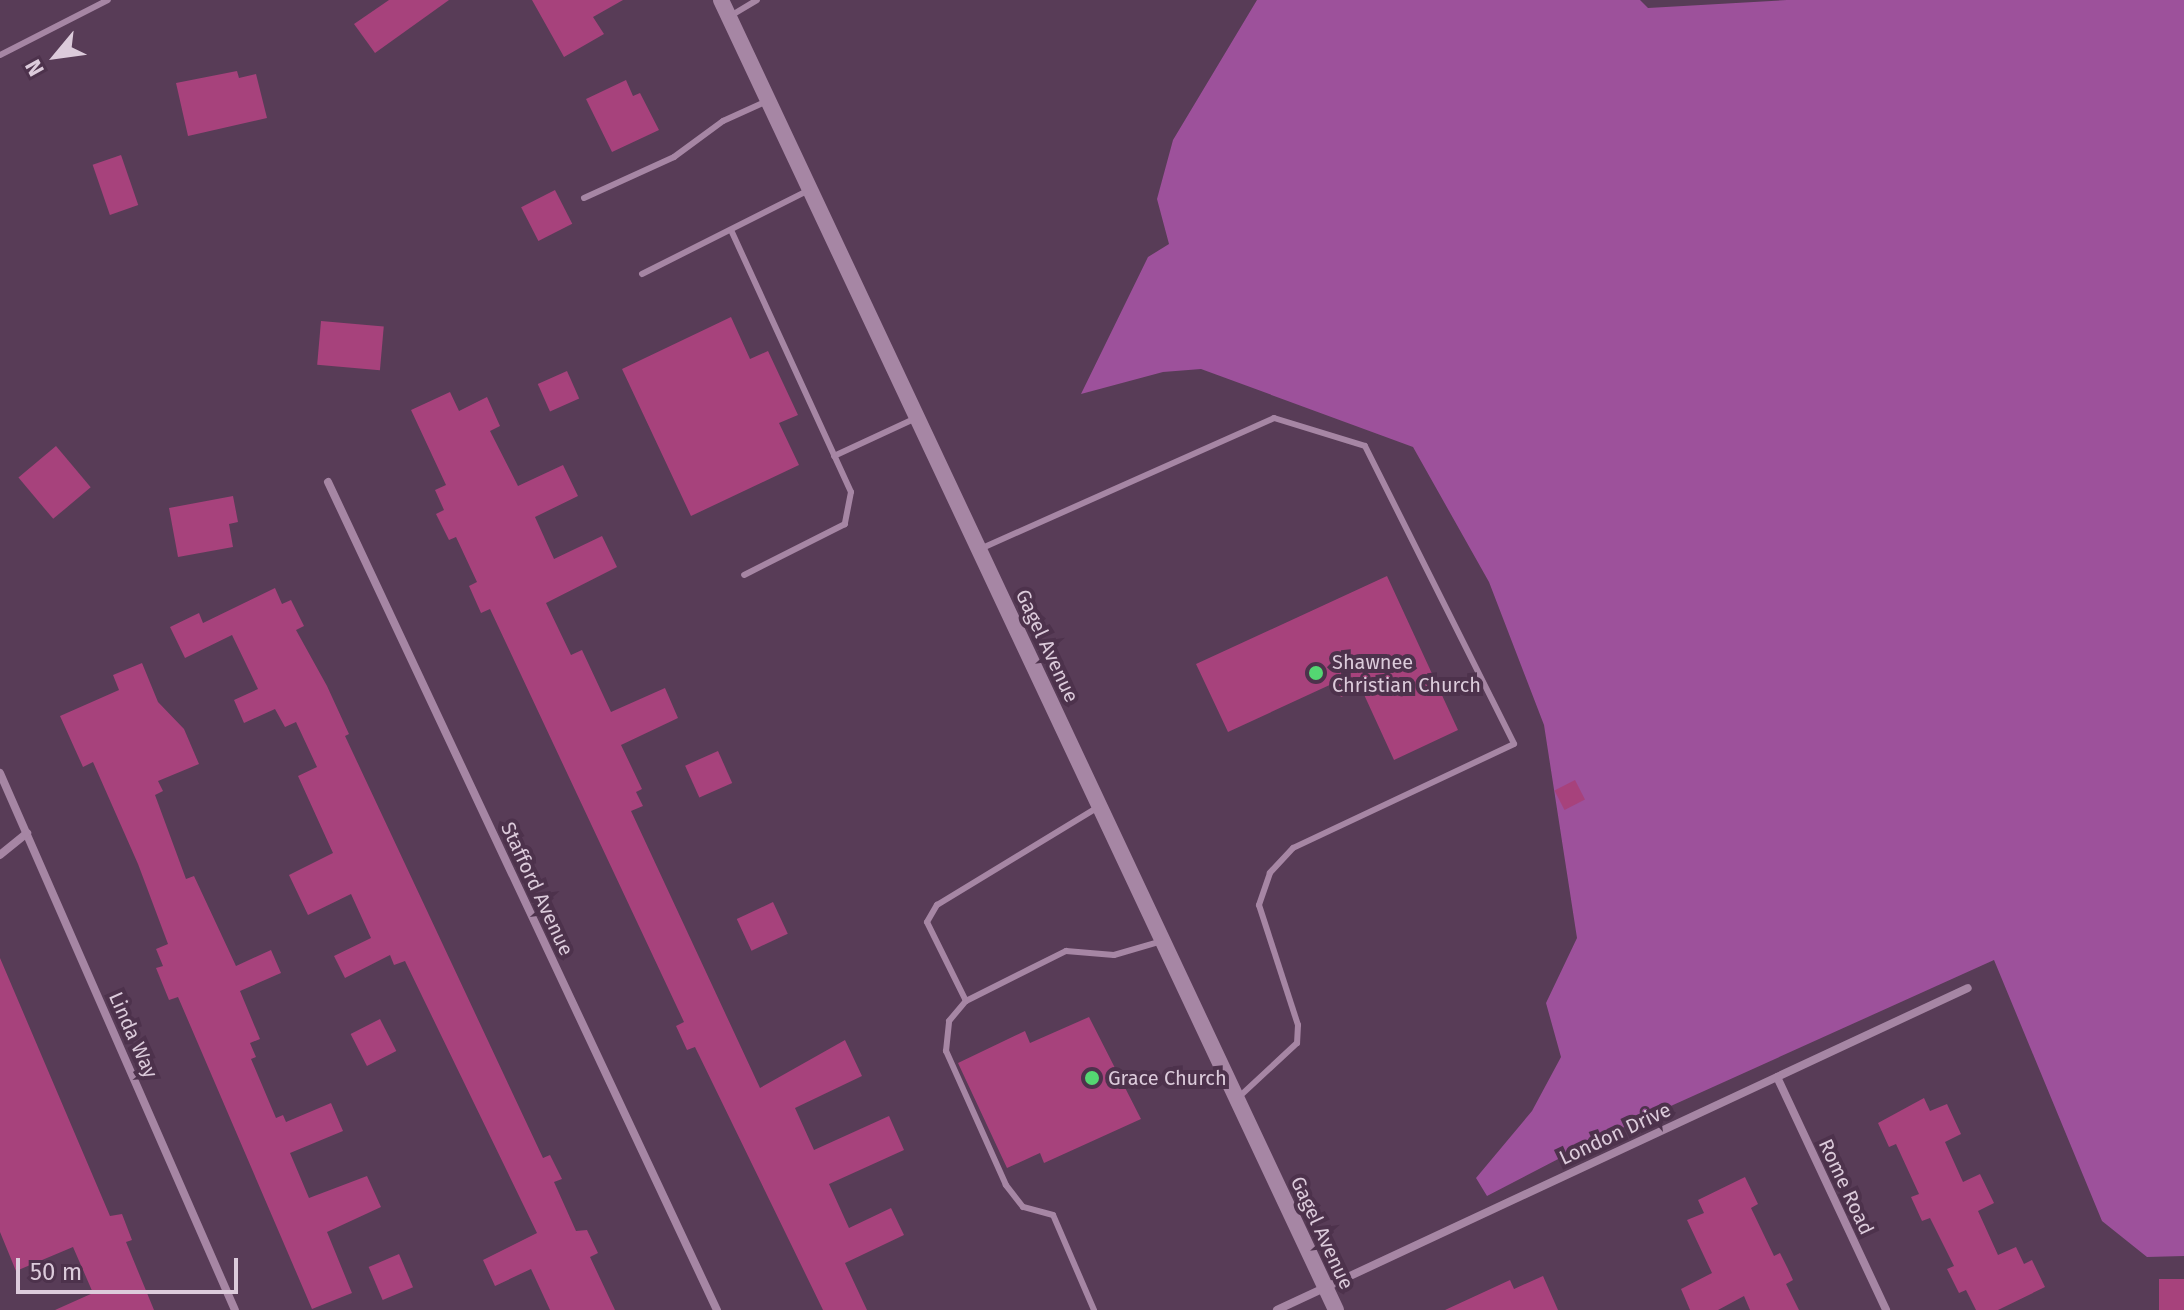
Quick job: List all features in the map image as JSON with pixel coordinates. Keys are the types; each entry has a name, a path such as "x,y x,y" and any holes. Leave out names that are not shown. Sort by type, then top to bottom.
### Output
{"street":[{"name":"Gagel Avenue","path":"721,0 1336,1310"},
{"name":"Stafford Avenue","path":"328,482 717,1310"},
{"name":"Linda Way","path":"0,773 235,1310"},
{"path":"0,855 27,833"},
{"name":"London Drive","path":"1277,1310 1968,988"},
{"name":"Rome Road","path":"1777,1077 1886,1310"}],"lane":[{"path":"0,55 108,0"},
{"path":"729,17 757,0"},
{"path":"584,198 674,157 723,121 768,100"},
{"path":"642,274 810,190"},
{"path":"731,230 851,492 845,524 744,575"},
{"path":"834,456 918,418"},
{"path":"979,549 1274,418 1365,446 1514,744 1293,848 1270,873 1259,905 1298,1025 1297,1043 1237,1099"},
{"path":"966,1001 927,922 937,905 1100,805"},
{"path":"1094,1310 1053,1215 1023,1207 1006,1185 946,1051 949,1021 966,1001 1066,951 1114,955 1163,941"}],"shaded area":[{"path":"1257,0 1640,0 1648,8 1787,0 2184,0 2184,1256 2147,1257 2102,1221 1994,960 1591,1142 1487,1196 1476,1178 1532,1111 1561,1057 1546,1003 1577,938 1544,725 1489,582 1413,447 1201,369 1163,372 1081,394 1148,257 1169,244 1157,199 1173,140"}],"building":[{"path":"389,0 449,0 375,53 354,24"},
{"path":"532,0 623,0 593,17 604,34 564,57"},
{"path":"237,71 239,78 256,74 267,118 188,136 176,83"},
{"path":"626,80 633,96 640,93 659,130 612,152 586,99"},
{"path":"121,155 138,205 110,215 93,165"},
{"path":"555,190 572,224 538,241 521,207"},
{"path":"731,317 750,359 768,351 798,415 779,423 799,465 691,516 622,369"},
{"path":"321,321 384,326 380,370 317,365"},
{"path":"567,371 579,398 550,411 538,384"},
{"path":"450,392 459,411 487,397 500,426 490,431 518,486 563,465 578,496 535,517 554,559 602,536 617,567 546,603 571,655 582,650 611,712 665,688 678,718 621,745 642,789 636,792 643,806 631,811 760,1088 845,1040 862,1076 795,1108 814,1150 889,1116 904,1150 829,1184 849,1228 891,1208 904,1235 845,1263 867,1310 823,1310 695,1047 687,1050 676,1026 684,1022 490,609 481,613 469,586 477,582 456,537 449,540 436,514 444,510 435,490 446,485 411,410"},
{"path":"56,446 91,487 53,519 18,477"},
{"path":"233,496 238,522 229,524 233,547 178,557 169,508"},
{"name":"Shawnee Christian Church","path":"1387,576 1458,730 1394,760 1361,688 1341,697 1334,683 1228,732 1196,664"},
{"path":"275,588 282,604 291,600 304,626 296,630 327,686 349,734 345,736 543,1158 550,1155 562,1179 554,1182 576,1231 587,1230 598,1253 590,1257 615,1310 550,1310 531,1269 495,1286 483,1260 537,1233 405,961 394,965 390,955 345,978 334,956 371,938 351,894 308,915 289,875 333,853 298,776 317,767 296,722 285,727 275,709 244,723 234,700 258,689 232,635 185,658 170,627 199,613 203,623"},
{"path":"142,663 158,702 184,729 199,764 158,781 163,791 155,795 186,879 194,876 236,966 271,950 281,973 240,991 260,1039 250,1043 256,1057 251,1059 276,1118 283,1115 286,1122 331,1103 343,1131 290,1153 309,1198 367,1176 381,1207 327,1232 352,1293 312,1309 178,997 169,1000 156,968 163,966 156,949 168,944 138,864 93,762 83,767 60,716 119,690 113,675"},
{"path":"718,751 732,783 699,798 685,766"},
{"path":"1575,780 1585,800 1564,810 1555,790"},
{"path":"773,902 788,934 752,951 737,919"},
{"path":"0,958 110,1216 122,1214 132,1240 126,1242 154,1310 55,1310 93,1293 73,1247 16,1271 0,1232"},
{"path":"1089,1017 1141,1119 1044,1163 1040,1153 1007,1168 958,1063 1025,1031 1030,1043"},
{"path":"380,1019 396,1051 367,1066 351,1034"},
{"path":"1924,1098 1930,1111 1947,1104 1961,1134 1945,1142 1963,1182 1980,1174 1994,1203 1978,1211 1998,1255 2016,1247 2024,1264 2032,1260 2045,1287 1998,1310 1976,1310 1966,1290 1959,1293 1947,1269 1954,1266 1930,1218 1922,1221 1911,1197 1919,1194 1896,1144 1889,1147 1878,1123"},
{"path":"1745,1177 1758,1204 1751,1208 1774,1256 1780,1253 1788,1269 1793,1280 1786,1284 1799,1310 1750,1310 1744,1296 1718,1310 1690,1310 1681,1289 1712,1273 1687,1220 1704,1213 1698,1200"},
{"path":"399,1254 413,1287 383,1300 369,1267"},
{"path":"1543,1276 1558,1310 1445,1310 1510,1280 1514,1289"},
{"path":"2159,1279 2184,1279 2184,1310 2159,1310"}],"place":[{"name":"Shawnee Christian Church","path":"1316,673"},
{"name":"Grace Church","path":"1092,1078"}]}
